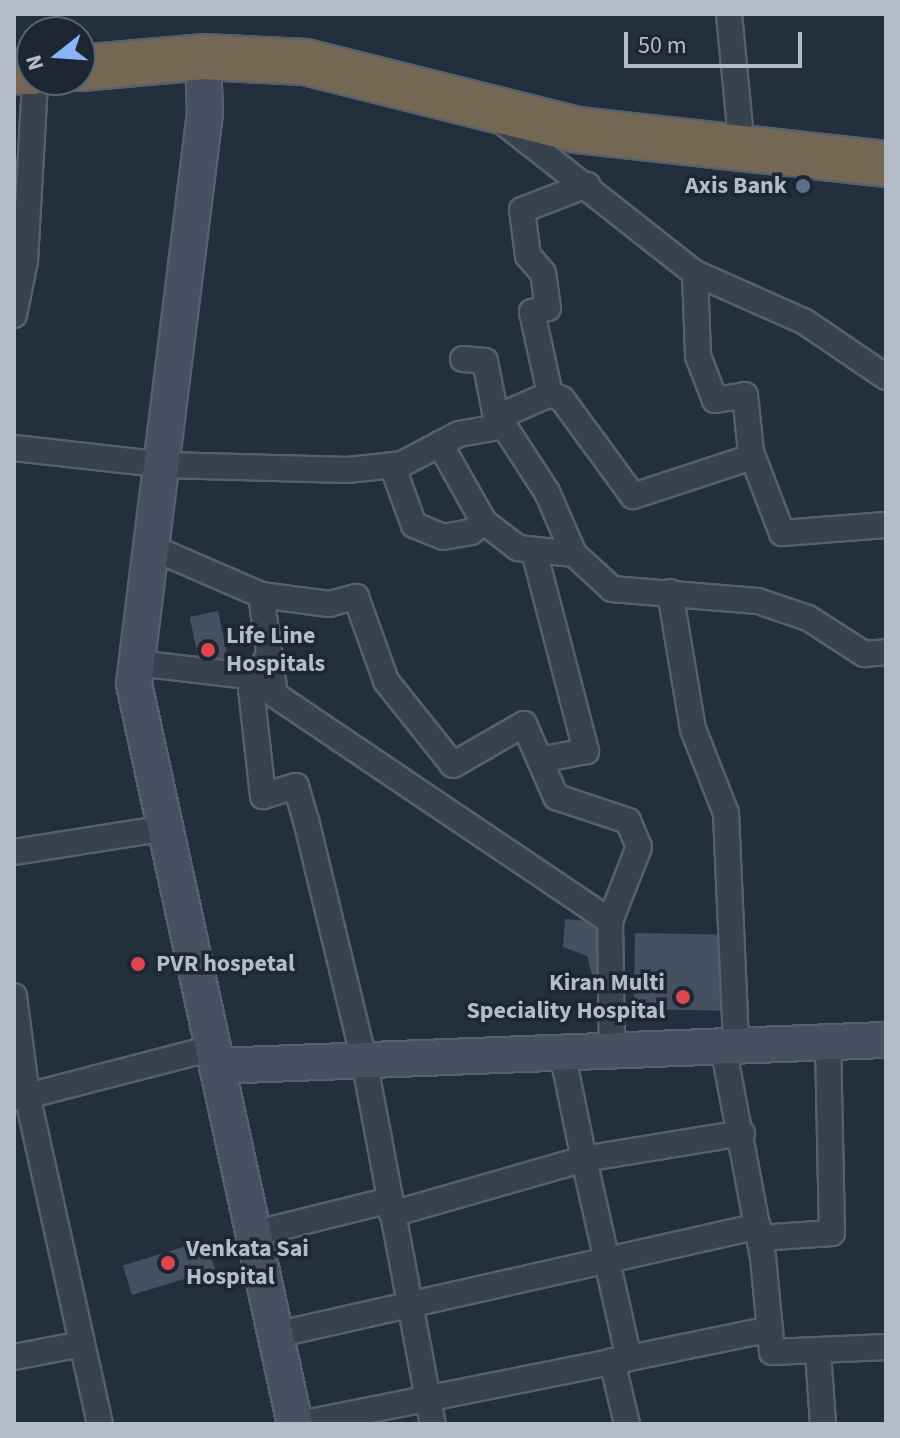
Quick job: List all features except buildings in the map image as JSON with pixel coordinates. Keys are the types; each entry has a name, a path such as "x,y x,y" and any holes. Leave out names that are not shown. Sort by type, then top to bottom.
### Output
{"highway":[{"path":"96,67 203,57 305,62 488,112 742,149 886,164"}],"main road":[{"path":"203,57 205,113 165,465 134,684 297,1424"},
{"path":"215,1057 364,1060 886,1040"}],"street":[{"path":"729,14 742,149"},
{"path":"14,315 25,261 34,96"},
{"path":"488,112 587,185 695,273 805,322 886,377"},
{"path":"550,394 532,312 548,308 547,296 543,273 528,256 522,210 587,185"},
{"path":"695,273 698,356 715,400 745,395 752,457 782,533 886,525"},
{"path":"463,359 485,361 501,422 547,492 574,554 612,589 758,601 808,618 864,654 886,652"},
{"path":"14,448 165,465 392,465 501,422 550,394"},
{"path":"550,394 562,399 633,496 752,457"},
{"path":"440,444 484,522 534,551 574,554"},
{"path":"392,465 414,525 443,537 484,522"},
{"path":"153,548 261,595 329,604 356,597 386,681 453,765 524,724 556,797 628,821 639,847 610,921 612,1050"},
{"path":"534,551 586,751 540,760"},
{"path":"670,592 693,729 726,813 730,1046 759,1232 772,1352 886,1347"},
{"path":"261,595 275,695 610,921"},
{"path":"269,655 251,689 263,796 296,786 364,1060 424,1395 433,1424"},
{"path":"137,663 257,677"},
{"path":"14,852 166,828"},
{"path":"14,996 21,1097 100,1424"},
{"path":"275,1335 759,1232 832,1233 828,1042"},
{"path":"562,1052 608,1264 627,1424"},
{"path":"21,1097 215,1057"},
{"path":"253,1234 391,1207 584,1159 742,1133"},
{"path":"297,1424 424,1395 621,1360 770,1329"},
{"path":"14,1357 82,1344"},
{"path":"818,1352 823,1424"}],"place":[{"name":"Axis Bank","path":"803,186"},
{"name":"Life Line Hospitals","path":"208,650"},
{"name":"PVR hospetal","path":"138,964"},
{"name":"Kiran Multi Speciality Hospital","path":"683,997"},
{"name":"Venkata Sai Hospital","path":"168,1263"}]}
